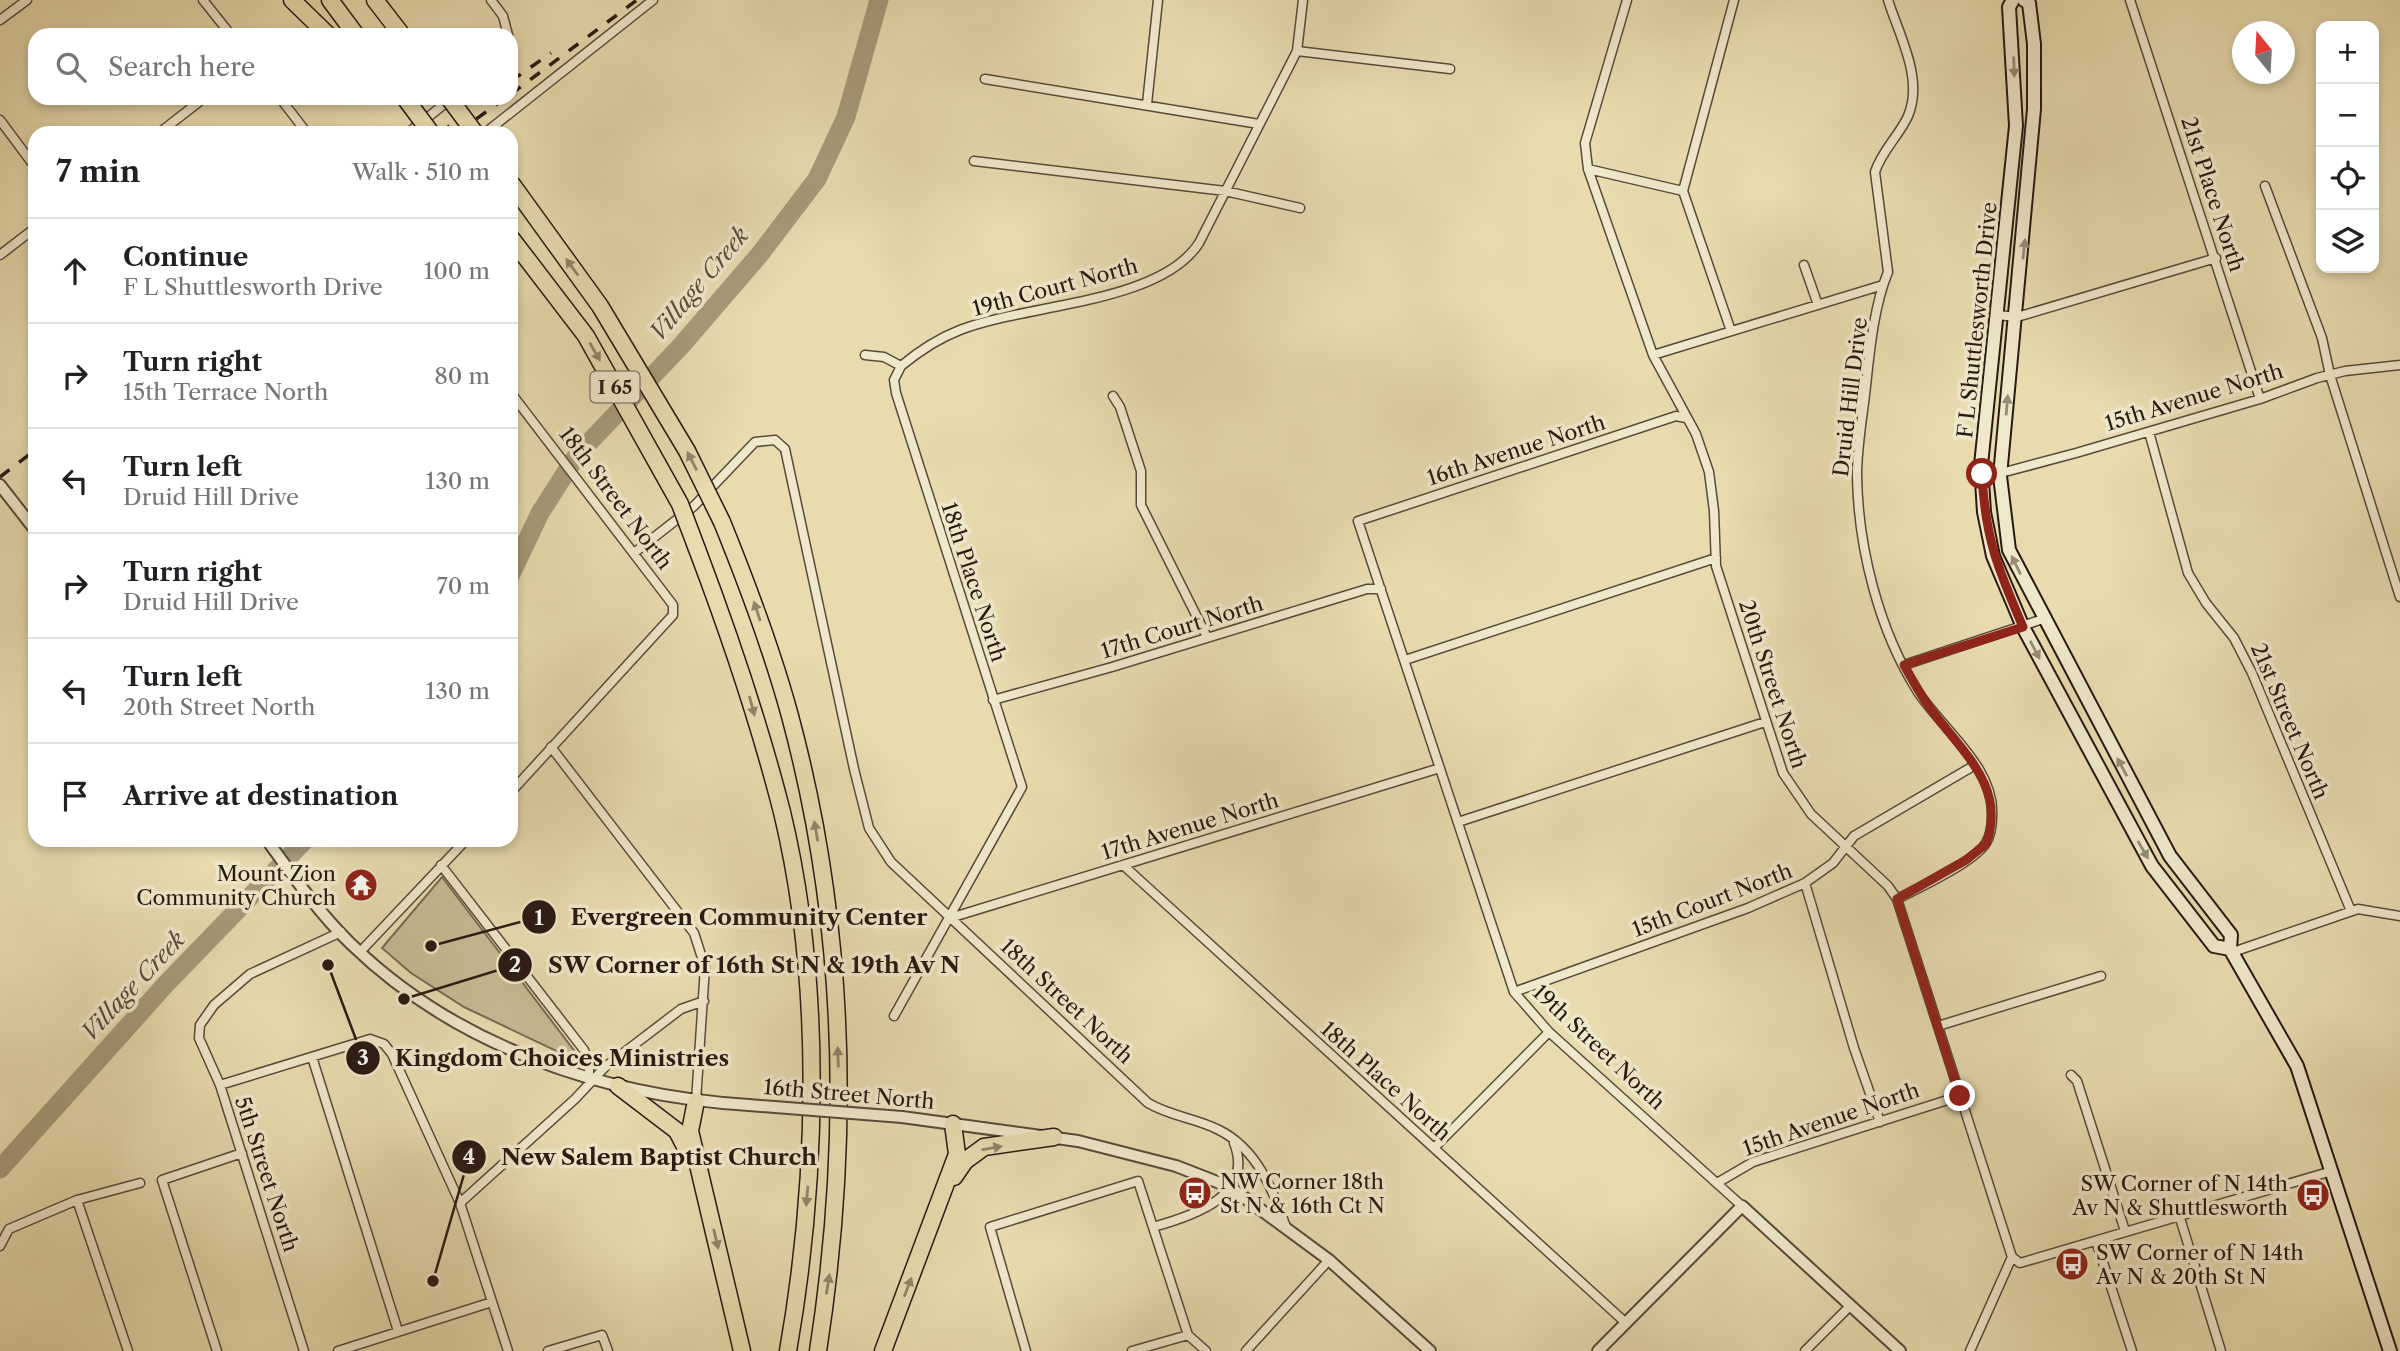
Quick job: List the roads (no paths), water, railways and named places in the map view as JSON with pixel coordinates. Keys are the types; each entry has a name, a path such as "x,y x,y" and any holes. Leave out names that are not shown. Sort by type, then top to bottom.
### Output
{"highway":[{"path":"292,0 321,28"},
{"path":"330,0 351,28"},
{"path":"376,1 397,28"},
{"path":"410,105 426,126"},
{"path":"456,105 470,126"},
{"name":"I 65","path":"518,193 600,306 681,440 722,522 753,599 790,715 809,794 828,902 836,975 839,1096 831,1264 818,1351"},
{"name":"I 65","path":"518,247 586,336 680,504 748,689 782,814 799,913 809,1006 813,1093 807,1198 788,1351"},
{"path":"618,1086 677,1131 705,1192"},
{"path":"696,1101 690,1131 742,1351"},
{"path":"883,1351 947,1187 957,1154 953,1124"},
{"path":"947,1187 965,1161 984,1147 1054,1137"}],"main road":[{"name":"F L Shuttlesworth Drive","path":"2013,0 2009,7 2016,126 1982,474 1983,512 1993,556 2023,627 2152,866 2214,946 2232,951"},
{"name":"F L Shuttlesworth Drive","path":"2024,0 2029,3 2036,77 2017,317 2001,473 2003,517 2009,550 2170,856 2231,935 2232,951 2297,1066 2390,1351"}],"street":[{"path":"0,20 27,0"},
{"path":"203,0 225,28"},
{"path":"491,0 503,16 506,28"},
{"path":"494,126 653,0"},
{"path":"1147,104 1158,0"},
{"path":"1303,0 1297,51 1450,69"},
{"path":"1626,0 1585,143 1588,169 1683,191"},
{"path":"1731,331 1683,191 1734,0"},
{"name":"Druid Hill Drive","path":"1888,0 1914,81 1907,118 1880,157 1875,172 1888,272 1882,285 1868,365 1857,472 1858,512 1878,606 1904,665 1918,691 1975,765 1992,803 1986,844 1966,860 1897,899"},
{"name":"21st Place North","path":"2130,0 2260,399"},
{"name":"19th Court North","path":"901,366 915,354 961,329 1147,282 1185,260 1225,191 1297,51"},
{"path":"985,79 1259,124"},
{"path":"168,126 195,105"},
{"path":"285,105 302,126"},
{"path":"417,126 442,105"},
{"path":"0,120 28,158"},
{"path":"974,161 1225,191 1300,208"},
{"name":"20th Street North","path":"1588,169 1653,355 1696,435 1711,484 1716,566 1765,722 1788,784 1811,814 1888,886 1897,899 2012,1257"},
{"path":"2265,187 2305,286 2322,338 2330,375 2400,594"},
{"path":"0,256 28,234"},
{"path":"1997,315 2017,317 2216,258"},
{"path":"1804,265 1818,305"},
{"path":"1653,355 1882,285"},
{"path":"865,355 884,357 901,366"},
{"name":"15th Avenue North","path":"1982,474 2001,473 2149,432 2330,375 2400,365"},
{"name":"18th Place North","path":"901,366 894,380 896,393 1022,787 950,918"},
{"path":"1113,396 1120,407 1141,471 1141,505 1207,637"},
{"name":"18th Street North","path":"518,402 673,605 673,615 551,747"},
{"name":"16th Avenue North","path":"1358,521 1676,416 1686,418"},
{"name":"21st Street North","path":"2149,432 2188,573 2206,603 2234,638 2252,673 2351,911"},
{"name":"18th Street North","path":"634,552 694,506 755,442 775,440 785,449 869,828 891,862 1148,1103 1169,1115 1219,1130 1248,1151 1273,1190 1286,1227"},
{"path":"0,485 28,521"},
{"name":"19th Street North","path":"1358,521 1514,992 1549,1032 1900,1351"},
{"path":"1405,660 1716,558"},
{"name":"17th Court North","path":"993,700 1112,667 1367,589 1381,589"},
{"path":"1904,665 2043,619"},
{"path":"1458,821 1765,722"},
{"path":"518,784 551,747 694,933 705,967 696,1101"},
{"name":"15th Court North","path":"1514,992 1748,908 1805,883 1833,863 1854,836 1975,765"},
{"name":"17th Avenue North","path":"950,918 1440,768"},
{"name":"16th Street North","path":"272,847 299,883 360,951 417,997 506,1049 589,1080 696,1101 902,1117 1054,1137 1139,1156 1230,1187 1286,1227"},
{"path":"360,951 459,847"},
{"name":"18th Place North","path":"1123,865 1626,1323"},
{"path":"441,866 584,1050 589,1062 589,1080"},
{"path":"1805,883 1854,1048 1880,1122"},
{"path":"2232,951 2351,911 2371,910 2400,916"},
{"path":"894,1016 950,918"},
{"name":"5th Street North","path":"304,1351 220,1085 206,1060 199,1038 200,1026 209,1011 250,974 341,932"},
{"path":"1938,1026 2101,976"},
{"path":"460,1203 575,1100 589,1080 681,1009 704,1001"},
{"path":"1434,1148 1549,1032"},
{"path":"220,1085 370,1039 384,1044 392,1054 460,1203 508,1351"},
{"path":"312,1057 398,1331"},
{"path":"2071,1075 2077,1080 2125,1231"},
{"name":"15th Avenue North","path":"1717,1183 1754,1162 1960,1096"},
{"path":"1153,1227 1196,1214 1230,1187 1238,1174 1240,1158 1233,1140"},
{"path":"217,1351 162,1180 242,1153"},
{"path":"1970,1351 2012,1257 2020,1263 2332,1171"},
{"path":"1026,1351 990,1227 1138,1181 1188,1335 1206,1351"},
{"path":"0,1246 9,1229 78,1200 140,1183"},
{"path":"78,1200 128,1351"},
{"path":"1598,1351 1742,1206"},
{"path":"2179,1215 2221,1351"},
{"path":"1286,1227 1329,1260 1430,1351"},
{"path":"2096,1241 2132,1351"},
{"path":"1246,1351 1329,1260"},
{"path":"338,1351 492,1301"},
{"path":"1805,1351 1850,1306"},
{"path":"548,1351 602,1335 608,1351"},
{"path":"1132,1351 1188,1335"}],"waterway":[{"name":"Village Creek","path":"518,559 540,513 577,455 680,347 760,254 817,179 846,117 879,0"},
{"name":"Village Creek","path":"0,1169 165,985 298,847"}],"railway":[{"path":"518,89 637,0"},
{"path":"518,76 551,53"},
{"path":"467,126 495,105"},
{"path":"449,126 463,116"},
{"path":"0,477 28,455"}],"place":[{"name":"Mount Zion Community Church","path":"361,885"},
{"name":"Evergreen Community Center","path":"431,946"},
{"name":"Kingdom Choices Ministries","path":"328,965"},
{"name":"SW Corner of 16th St N & 19th Av N","path":"404,999"},
{"name":"NW Corner 18th St N & 16th Ct N","path":"1195,1193"},
{"name":"SW Corner of N 14th Av N & Shuttlesworth","path":"2313,1195"},
{"name":"SW Corner of N 14th Av N & 20th St N","path":"2072,1264"},
{"name":"New Salem Baptist Church","path":"433,1281"}]}
